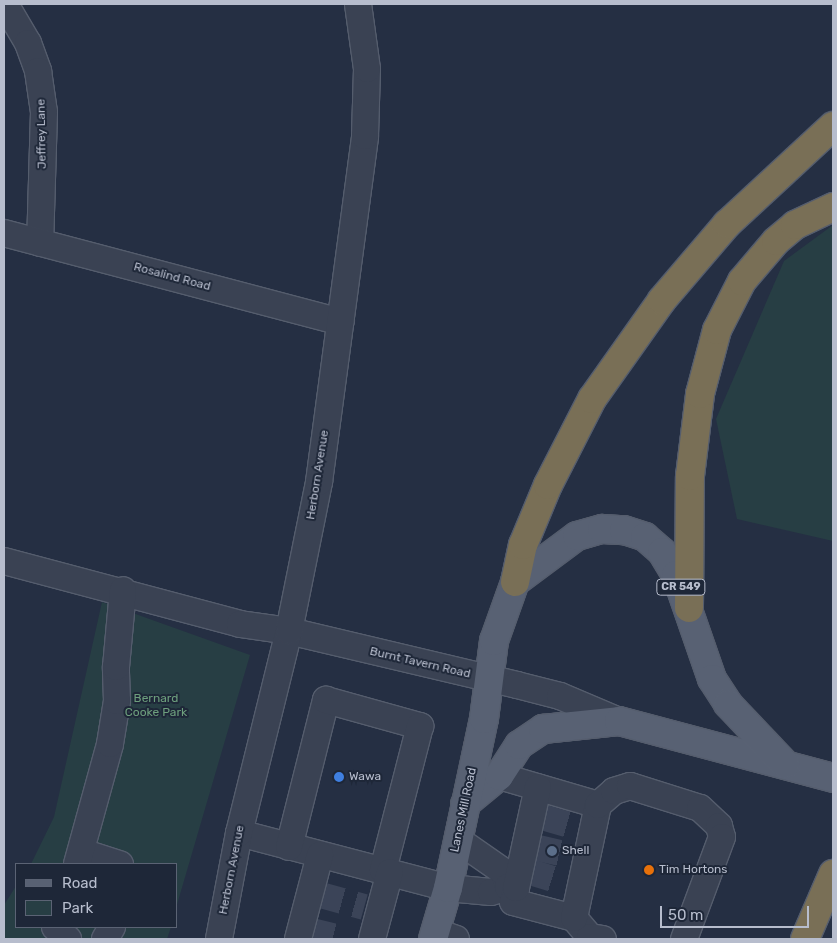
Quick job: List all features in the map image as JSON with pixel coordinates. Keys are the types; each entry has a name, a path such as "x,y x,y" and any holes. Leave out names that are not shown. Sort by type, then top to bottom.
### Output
{"highway":[{"path":"515,582 523,545 548,485 598,392 662,300 727,224 833,126"},
{"path":"689,608 690,476 700,394 717,330 742,281 776,241 795,224 833,207"},
{"path":"805,939 833,874"}],"main road":[{"name":"CR 549","path":"515,582 577,536 602,528 624,530 645,538 662,552 676,575 712,679 728,704 785,764"},
{"name":"Lanes Mill Road","path":"442,937 448,888 484,719 494,641 515,582"},
{"name":"Burnt Tavern Road","path":"619,721 829,776"},
{"path":"465,804 499,776 519,745 543,729 619,721"}],"street":[{"name":"Jeffrey Lane","path":"5,4 28,43 38,71 43,104 40,243"},
{"name":"Herborn Avenue","path":"219,939 239,833 289,631 319,482 365,136 366,69 358,4"},
{"name":"Rosalind Road","path":"4,233 340,322"},
{"name":"Burnt Tavern Road","path":"4,561 123,590 240,624 289,631 560,696 619,721"},
{"path":"113,863 79,858 114,718 123,590"},
{"path":"289,847 326,700 420,726 386,871 372,909 372,939"},
{"path":"499,776 598,804"},
{"path":"574,918 571,885 585,829 598,804 614,791 630,786 700,808 719,826 722,837 684,939"},
{"path":"538,787 537,816 513,902 574,918 590,936 603,939"},
{"path":"239,833 448,888 491,892 522,868"},
{"path":"458,840 504,872 522,868"},
{"path":"302,932 314,893 320,855"},
{"path":"56,928 68,939"},
{"path":"105,939 111,928"}],"green space":[{"path":"833,225 833,541 737,519 716,419 784,261"},
{"name":"Bernard Cooke Park","path":"102,602 250,655 178,901 178,863 31,863 54,817"},
{"path":"15,888 15,928 171,928 167,939 4,939 4,905"}],"tunnel":[{"path":"542,817 577,827"},
{"path":"534,847 570,855"},
{"path":"527,871 563,882"},
{"path":"317,894 364,907"},
{"path":"308,930 344,939"}],"place":[{"name":"Wawa","path":"339,777"},
{"name":"Shell","path":"552,851"},
{"name":"Tim Hortons","path":"649,870"}]}
